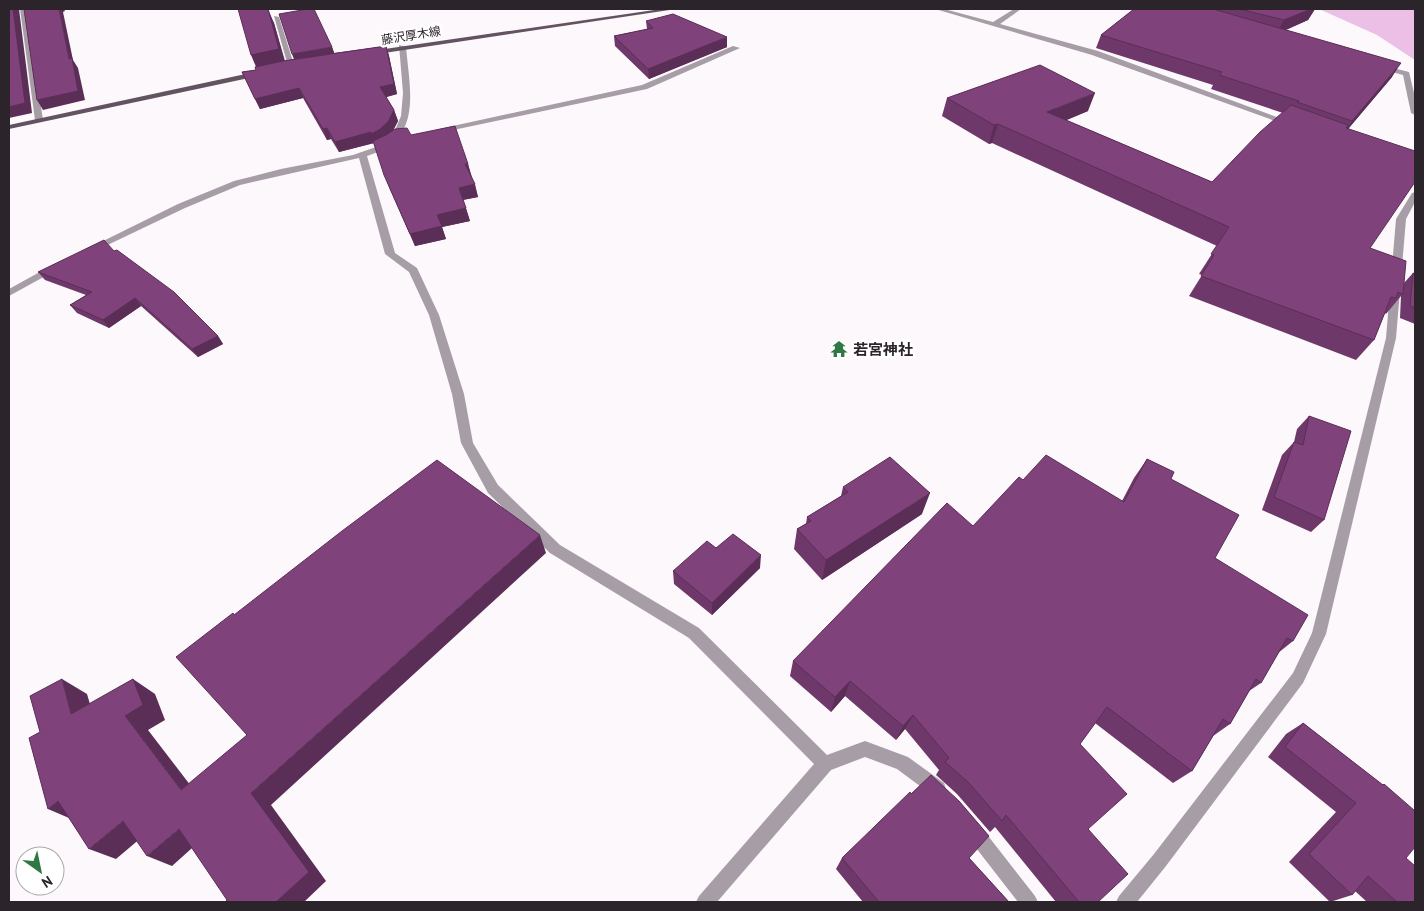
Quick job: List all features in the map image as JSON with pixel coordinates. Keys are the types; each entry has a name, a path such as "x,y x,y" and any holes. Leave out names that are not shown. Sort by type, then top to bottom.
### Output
{"main road":[{"name":"藤沢厚木線","path":"367,53 673,9"},
{"path":"289,67 302,65"},
{"path":"9,127 268,71"}],"street":[{"path":"23,9 39,120"},
{"path":"938,9 1095,53 1304,128"},
{"path":"994,24 1018,9"},
{"path":"276,17 289,67"},
{"path":"85,252 236,184 278,172 362,155 381,147 396,136 407,110 402,47"},
{"path":"428,134 644,88 736,48"},
{"path":"1369,63 1406,74 1415,113"},
{"path":"396,136 409,137"},
{"path":"362,155 390,254 413,270 434,315 458,394 468,443 493,489 555,549 694,633 825,764"},
{"path":"1125,902 1160,860 1298,678 1319,634 1391,338 1401,219 1415,195"},
{"path":"9,293 67,260"},
{"path":"705,902 825,764 865,749 902,763 937,789 949,803"},
{"path":"961,817 1029,902"}],"shaded area":[{"path":"1319,9 1415,9 1415,60 1377,35"}],"building":[{"path":"9,9 13,9 25,103 9,107"},
{"path":"24,9 59,9 69,59 72,58 78,91 37,100"},
{"path":"238,9 268,9 279,49 251,55"},
{"path":"314,9 332,47 292,54 279,14"},
{"path":"1134,9 1213,9 1401,63 1352,121 1297,102 1299,101 1219,75 1222,72 1101,35"},
{"path":"1239,9 1311,9 1284,20"},
{"path":"673,14 727,37 648,69 614,36 653,28 646,21"},
{"path":"386,46 394,84 380,87 394,110 388,122 371,134 371,132 335,142 327,128 323,129 299,88 255,99 242,72 256,70 255,67 283,61"},
{"path":"1040,65 1095,93 1047,112 1212,182 1260,132 1291,105 1348,125 1346,128 1415,151 1415,182 1370,248 1406,261 1403,294 1398,292 1396,298 1391,297 1374,340 1201,276 1214,255 1211,254 1229,227 998,124 994,125 947,98"},
{"path":"455,126 468,164 465,164 475,184 459,188 466,208 437,215 442,226 410,234 384,175 373,141 395,129 407,128 411,135"},
{"path":"104,240 114,251 117,250 174,292 218,336 192,349 135,298 103,320 70,305 92,292 38,272"},
{"path":"1413,273 1415,274 1415,308 1410,306"},
{"path":"1309,416 1351,431 1324,520 1274,497 1294,442 1303,445"},
{"path":"1046,455 1124,502 1147,459 1174,472 1171,479 1239,515 1215,558 1308,615 1293,641 1287,638 1261,683 1256,679 1230,724 1223,719 1192,771 1107,707 1080,744 1127,794 1088,829 1128,874 1098,902 1079,902 1006,815 1002,821 968,782 945,762 949,758 913,715 903,726 850,681 835,697 793,661 947,503 973,526 1019,477 1023,480"},
{"path":"890,457 930,493 826,560 797,529 811,521 807,517 848,492 843,487"},
{"path":"437,460 540,535 251,793 309,872 276,902 225,902 227,900 179,829 147,856 123,821 89,849 58,801 48,809 29,738 40,732 30,696 62,679 71,714 133,679 143,705 125,716 181,790 247,735 176,657"},
{"path":"733,534 761,555 712,603 673,571 707,541 716,548"},
{"path":"1303,723 1384,784 1415,811 1415,847 1406,858 1415,866 1415,902 1397,902 1368,876 1352,895 1309,854 1356,803 1285,747"},
{"path":"931,775 959,801 989,836 969,858 1009,902 879,902 842,858 910,792 911,794"}],"place":[{"name":"若宮神社","path":"839,349"}]}
